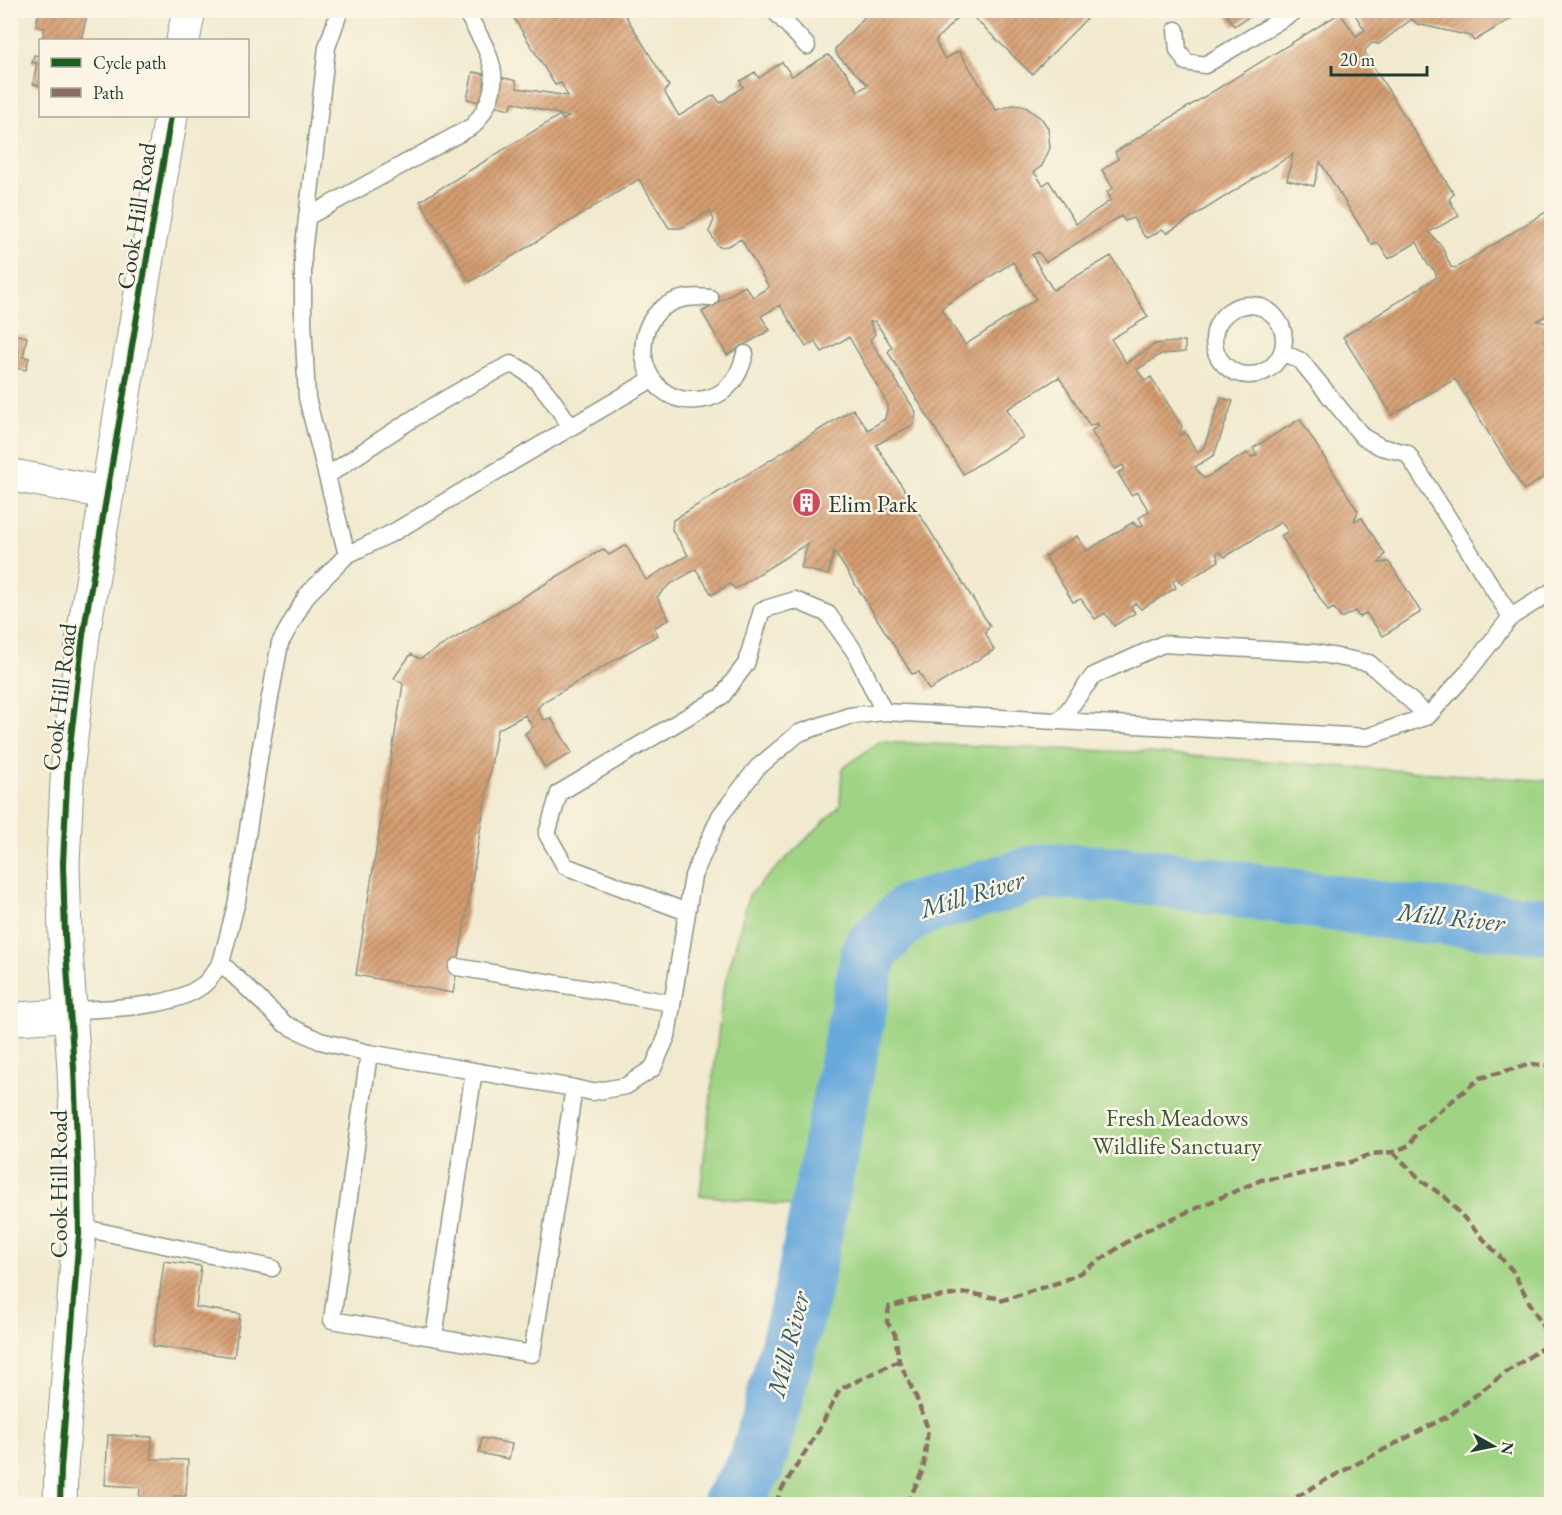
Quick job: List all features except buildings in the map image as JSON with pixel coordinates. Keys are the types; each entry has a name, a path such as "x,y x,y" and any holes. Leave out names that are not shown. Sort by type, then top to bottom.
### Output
{"street":[{"path":"183,39 189,10"},
{"name":"Cook Hill Road","path":"60,1504 60,1469 79,1227 63,863 68,763 83,635 171,117"},
{"path":"10,475 108,493"},
{"path":"10,1019 70,1013"}],"lane":[{"path":"340,10 327,47 303,252 303,308 307,398 347,555"},
{"path":"307,217 473,126 485,112 494,89 493,66 465,10"},
{"path":"774,10 807,46"},
{"path":"1176,30 1178,50 1186,62 1205,65 1298,10"},
{"path":"710,298 680,298 665,305 653,317 645,331 642,348 645,364 652,379 664,392 680,399 698,400 715,396 730,386 740,372 745,354"},
{"path":"1254,305 1265,308 1281,325 1285,336 1282,352 1280,359 1272,368 1262,374 1251,376 1239,374 1220,361 1215,350 1216,328 1222,317 1231,310 1254,305"},
{"path":"1282,352 1301,361 1363,437 1381,447 1407,453 1511,617"},
{"path":"327,476 393,431 469,384 511,364 523,368 549,396 571,427"},
{"path":"70,1013 179,998 204,984 221,963 237,901 260,752 280,644 307,595 347,555 394,532 652,379"},
{"path":"221,963 285,1024 320,1041 369,1053 592,1092 626,1086 653,1068 667,1036 693,876 720,816 757,768 799,733 849,716 884,712 1367,737 1428,716 1467,673 1511,617 1551,591"},
{"path":"687,912 564,866 548,834 559,793 722,696 746,664 762,610 795,600 828,614 855,652 884,712"},
{"path":"1060,721 1093,676 1162,644 1316,653 1369,663 1428,716"},
{"path":"457,967 672,1003"},
{"path":"369,1053 332,1320 532,1354 574,1088"},
{"path":"434,1337 474,1071"},
{"path":"79,1227 272,1268"}],"green space":[{"name":"Fresh Meadows Wildlife Sanctuary","path":"879,742 1134,752 1551,781 1551,1504 709,1504 765,1396 781,1337 800,1239 809,1208 700,1195 723,991 749,895 840,806 842,769"}],"waterway":[{"name":"Mill River","path":"730,1504 757,1464 801,1298 870,950 910,911 1044,871 1146,876 1411,914 1552,926"}],"marked path":[{"path":"907,1504 923,1470 928,1429 899,1361 895,1334 887,1322 889,1307 913,1300 968,1293 997,1298 1000,1301 1060,1282 1080,1273 1144,1231 1261,1180 1297,1175 1351,1162 1372,1154 1393,1152 1410,1145 1418,1129 1480,1078 1531,1064 1552,1066"},
{"path":"1285,1504 1320,1483 1450,1415 1502,1375 1551,1342 1512,1270 1444,1196 1423,1182 1393,1152"},
{"path":"776,1504 780,1492 816,1435 840,1389 899,1361"}],"cycle path":[{"path":"60,1504 79,1234 74,1069 65,936 63,863 68,763 83,635 171,117"}],"place":[{"name":"Elim Park","path":"807,503"}]}
